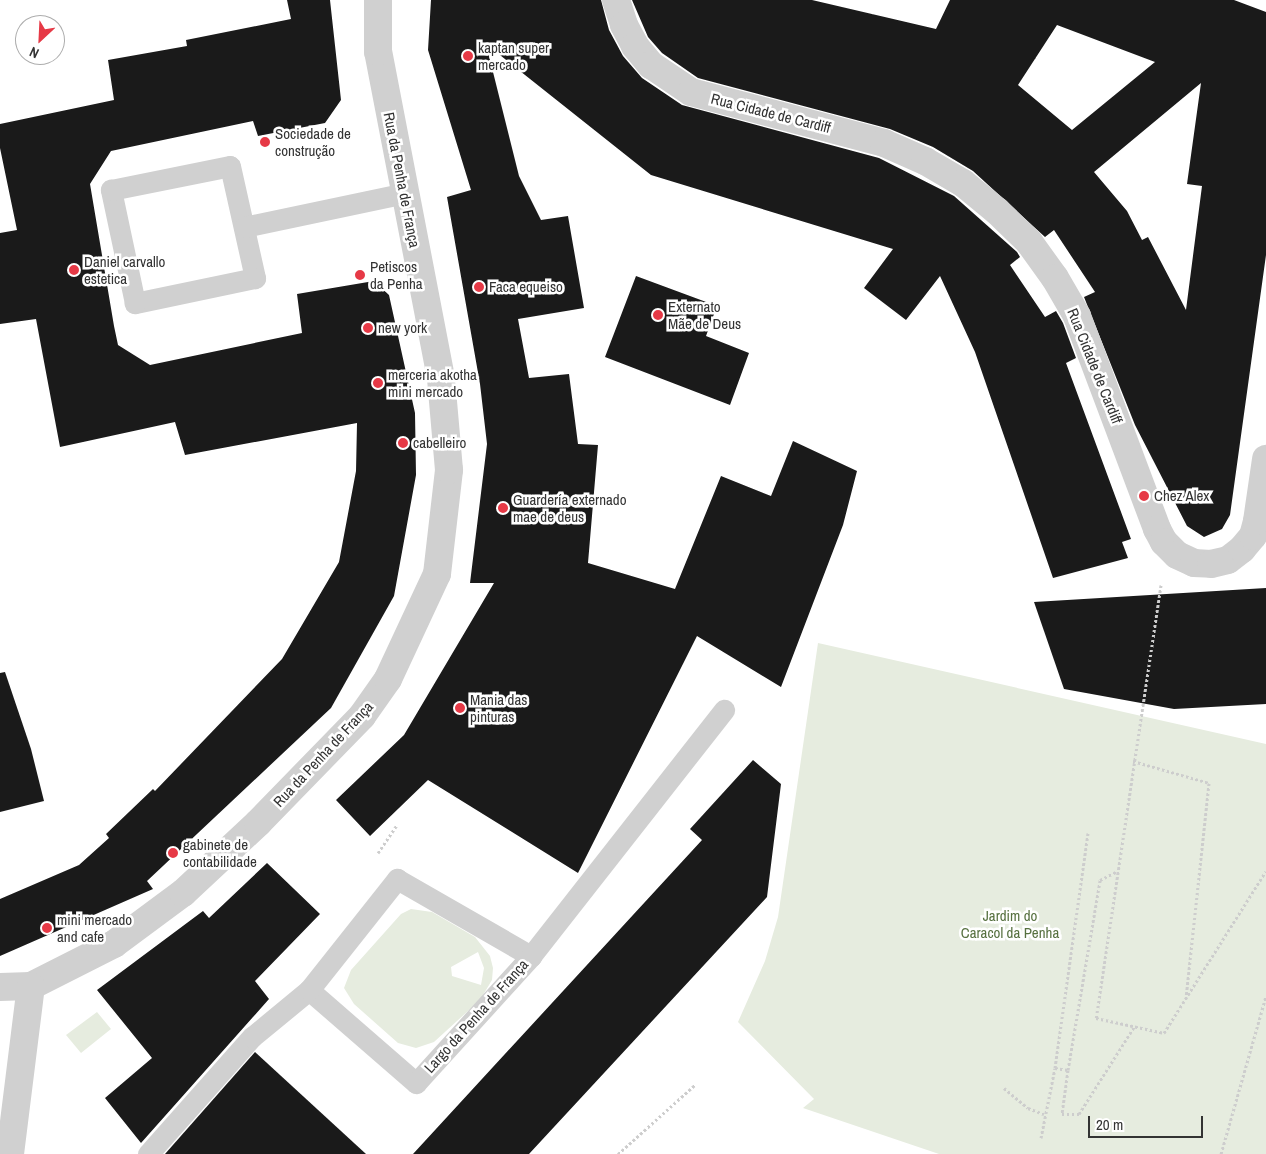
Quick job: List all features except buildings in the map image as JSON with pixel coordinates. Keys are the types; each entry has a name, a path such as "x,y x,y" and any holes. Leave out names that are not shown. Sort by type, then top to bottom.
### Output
{"street":[{"name":"Rua da Penha de França","path":"0,987 31,986 114,944 183,893 258,823 362,716 388,679 425,604 437,574 449,470 441,378 378,52 378,0"},
{"name":"Rua Cidade de Cardiff","path":"616,0 624,25 635,46 651,65 691,92 884,143 955,179 998,211 1029,242 1055,278 1076,316 1157,529 1164,542 1177,555 1194,563 1211,564 1228,560 1248,543 1257,521 1266,458"},
{"path":"10,1154 31,986"}],"lane":[{"path":"230,166 244,227 255,278 135,303 111,190 230,166"},
{"path":"244,227 405,193"},
{"name":"Largo da Penha de França","path":"309,990 416,1083 531,956 724,710"},
{"name":"Largo da Penha de França","path":"148,1154 252,1037 309,990 397,880 531,956"}],"path":[{"path":"1177,555 1164,577 1159,594 1096,1018 1164,1033 1266,871"},
{"path":"1133,761 1209,783 1186,999"},
{"path":"376,855 397,824"},
{"path":"1041,1138 1044,1114 1055,1068 1088,833"},
{"path":"1117,872 1100,880 1062,1114 1079,1114 1134,1027"},
{"path":"1221,1154 1266,996"},
{"path":"1055,1068 1068,1070"},
{"path":"618,1154 695,1085"},
{"path":"1004,1088 1028,1108 1044,1114"}],"green space":[{"name":"Jardim do Caracol da Penha","path":"818,643 1266,744 1266,1154 939,1154 803,1108 814,1099 738,1022 765,961 778,917"},
{"path":"411,909 432,912 475,937 490,956 493,968 492,980 480,1000 434,1042 416,1048 398,1043 354,1004 344,988 351,970 401,914","holes":["478,952 484,968 481,985 452,976 451,967"]},
{"path":"97,1012 111,1029 81,1053 66,1035"}],"place":[{"name":"kaptan super mercado","path":"468,56"},
{"name":"Sociedade de construção","path":"265,142"},
{"name":"Daniel carvallo estetica","path":"74,270"},
{"name":"Petiscos da Penha","path":"360,275"},
{"name":"Faca equeiso","path":"479,287"},
{"name":"Externato Mãe de Deus","path":"658,315"},
{"name":"new york","path":"368,328"},
{"name":"merceria akotha mini mercado","path":"378,383"},
{"name":"cabelleiro","path":"403,443"},
{"name":"Chez Alex","path":"1144,496"},
{"name":"Guardería externado mae de deus","path":"503,508"},
{"name":"Mania das pinturas","path":"460,708"},
{"name":"gabinete de contabilidade","path":"173,853"},
{"name":"mini mercado and cafe","path":"47,928"}]}
